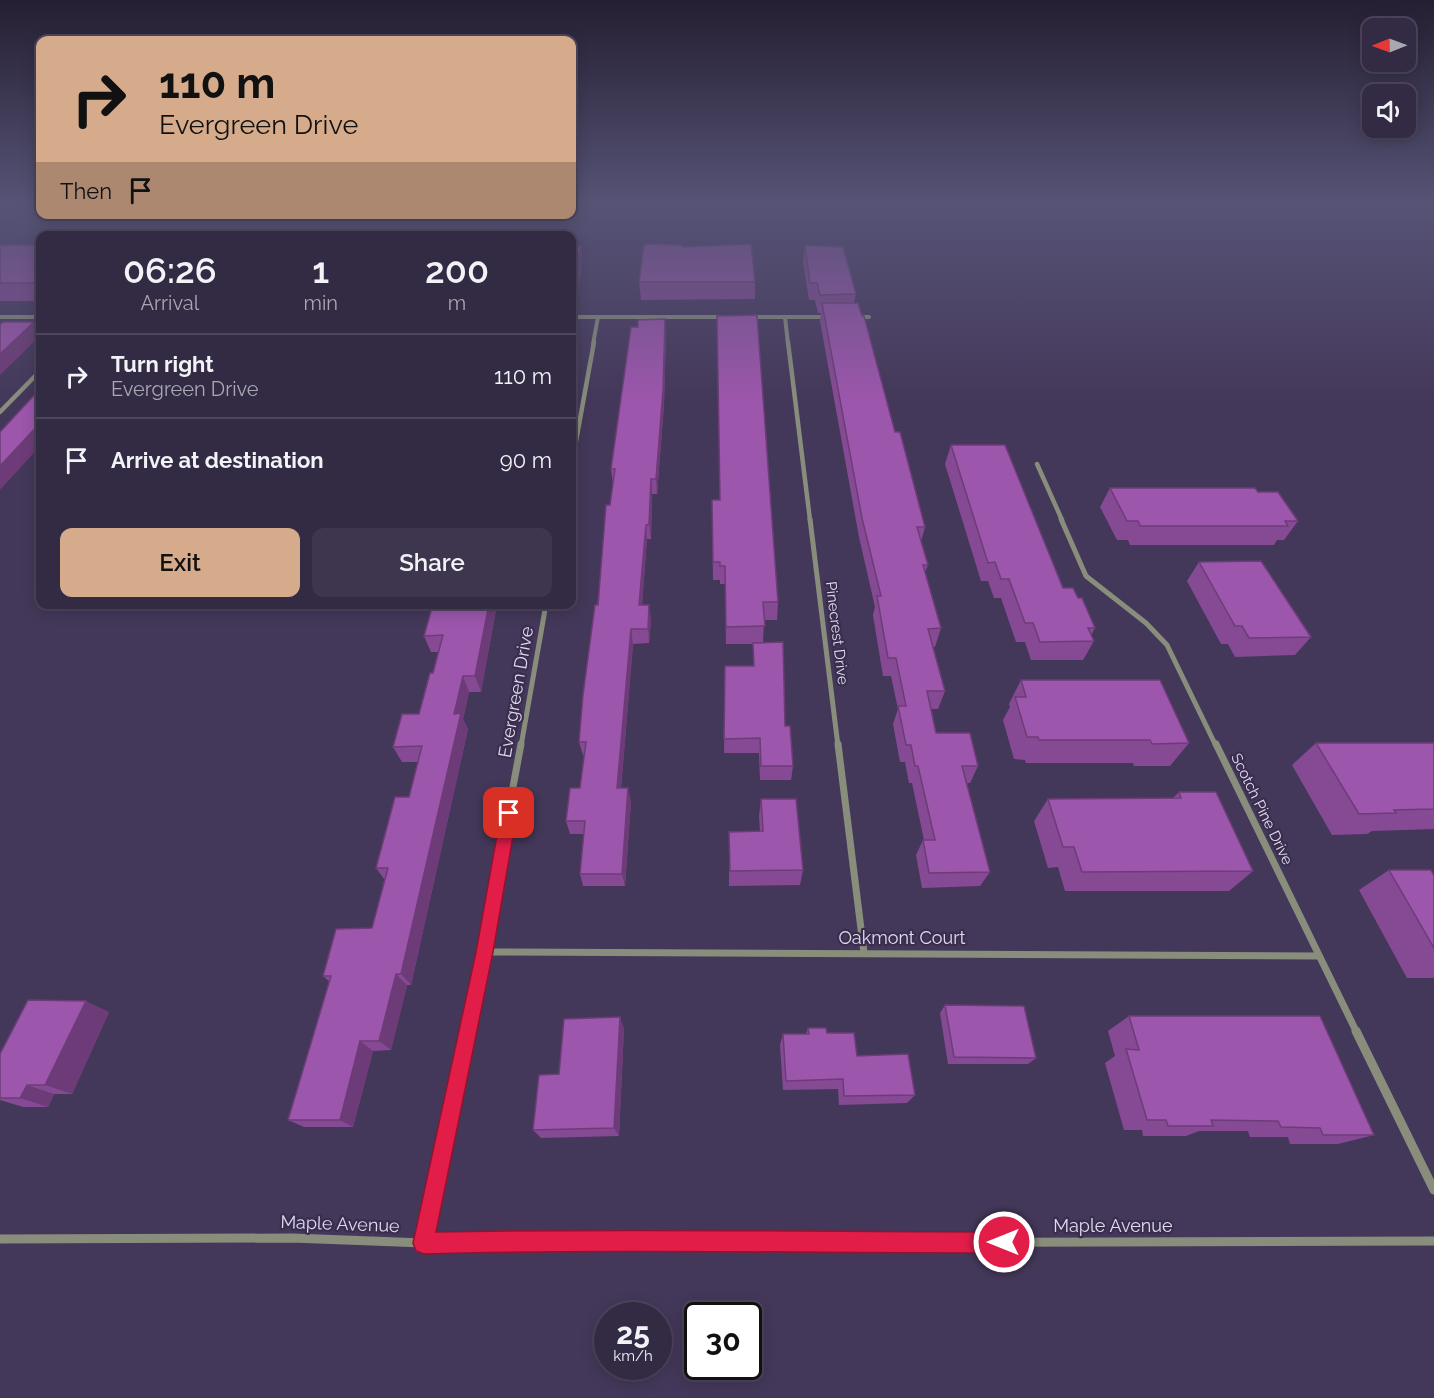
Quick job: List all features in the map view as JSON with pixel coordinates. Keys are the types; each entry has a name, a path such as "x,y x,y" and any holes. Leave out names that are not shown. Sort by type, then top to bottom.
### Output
{"street":[{"path":"0,317 36,317"},
{"path":"576,317 728,317"},
{"path":"576,441 598,317"},
{"path":"740,317 838,317"},
{"name":"Pinecrest Drive","path":"785,317 864,952"},
{"path":"848,317 869,317"},
{"path":"0,412 36,375"},
{"name":"Scotch Pine Drive","path":"1037,464 1086,576 1146,623 1167,645 1434,1190"},
{"name":"Evergreen Drive","path":"424,1243 484,952 545,609"},
{"name":"Oakmont Court","path":"484,952 864,952 1319,956"},
{"name":"Maple Avenue","path":"0,1239 292,1238 424,1243 556,1240 710,1243 1434,1242"}],"building":[{"path":"0,269 36,269 36,283 0,283"},
{"path":"641,269 754,269 755,282 639,282"},
{"path":"808,269 849,269 856,294 820,295 817,283 810,283"},
{"path":"822,303 858,303 862,316 864,316 895,432 900,432 925,527 917,527 928,565 923,565 941,628 928,629 945,691 927,691 936,733 970,733 978,766 962,766 990,872 929,873 923,840 935,840 918,766 915,766 911,745 906,745 898,706 906,706 896,658 888,658 877,596 881,596 862,518"},
{"path":"757,315 778,602 763,602 765,626 726,627 725,566 720,566 720,562 713,562 712,500 720,500 717,316"},
{"path":"665,319 663,390 656,479 651,479 649,524 646,525 639,605 649,605 648,629 631,629 617,788 628,788 622,874 580,874 585,821 566,821 570,788 580,788 586,742 579,742 583,695 595,605 598,605 606,505 610,505 615,469 611,469 631,327 638,327 638,320"},
{"path":"3,322 34,322 0,354 0,325"},
{"path":"36,393 36,427 0,466 0,432"},
{"path":"951,445 1005,445 1063,588 1073,588 1078,598 1082,598 1095,628 1088,628 1094,641 1040,642 1033,623 1025,623 1009,579 1001,579 995,562 988,563"},
{"path":"1110,488 1255,488 1258,492 1278,492 1298,521 1285,521 1288,526 1140,526 1138,521 1127,521"},
{"path":"1261,561 1311,637 1249,638 1242,626 1235,626 1199,562"},
{"path":"432,609 488,609 475,676 463,676 454,714 461,713 401,974 396,974 379,1041 360,1041 340,1120 288,1120 331,976 323,976 336,929 372,928 388,868 376,868 395,797 409,797 422,746 393,747 402,714 419,714 443,635 424,636"},
{"path":"783,642 785,726 790,726 793,766 761,766 760,738 724,739 725,666 754,666 753,643"},
{"path":"1021,680 1160,680 1189,743 1152,744 1150,740 1039,740 1038,737 1027,737 1015,697 1026,697"},
{"path":"1316,743 1434,743 1434,809 1359,814"},
{"path":"1179,792 1216,792 1253,871 1082,872 1074,847 1063,847 1048,799 1181,798"},
{"path":"761,799 796,799 803,870 730,871 729,832 763,831"},
{"path":"1389,870 1431,870 1434,876 1434,948"},
{"path":"28,1000 86,1001 45,1085 27,1085 20,1098 0,1098 0,1054"},
{"path":"945,1005 1024,1006 1036,1058 954,1057"},
{"path":"1129,1016 1320,1016 1374,1135 1323,1135 1320,1128 1281,1127 1278,1121 1211,1120 1213,1126 1168,1126 1166,1120 1147,1120 1126,1049 1139,1050"},
{"path":"620,1017 614,1128 533,1130 539,1075 559,1074 564,1019"},
{"path":"808,1028 826,1028 827,1033 854,1033 857,1056 908,1054 915,1095 844,1096 843,1079 786,1081 783,1034 809,1034"}],"route":[{"path":"509,813 484,952 424,1243 556,1240 718,1243 1004,1242"}]}
